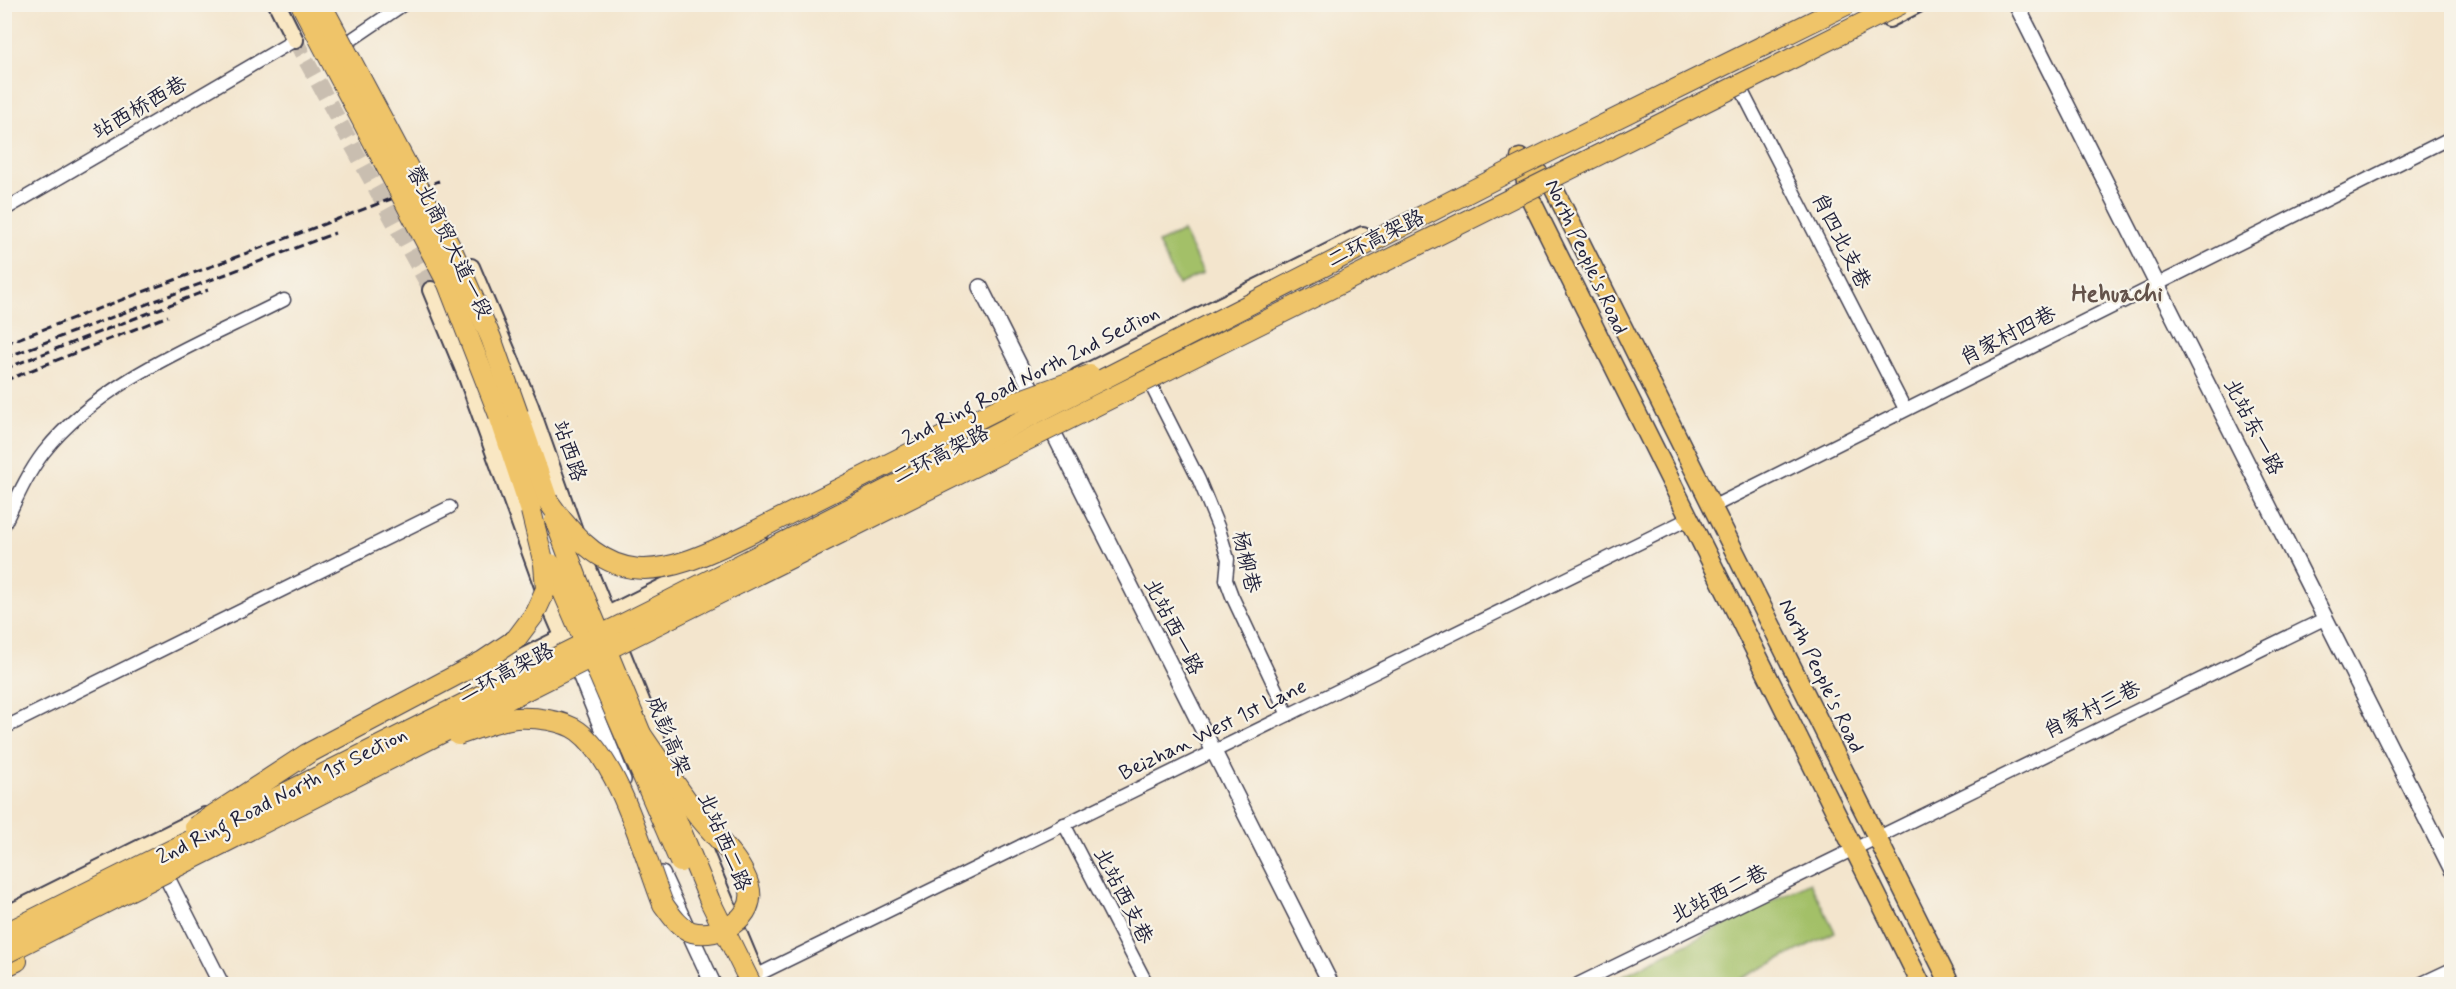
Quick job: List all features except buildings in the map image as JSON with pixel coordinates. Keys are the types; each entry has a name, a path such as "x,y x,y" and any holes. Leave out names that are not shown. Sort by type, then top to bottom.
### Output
{"highway":[{"name":"蓉北商贸大道一段","path":"301,4 448,284 499,415 531,511"},
{"name":"蓉北商贸大道一段","path":"321,4 453,252 491,338 548,501"},
{"name":"二环高架路","path":"4,934 1165,348 1518,167 1848,4"},
{"name":"二环高架路","path":"8,961 275,831 360,773 1900,4"},
{"path":"548,501 567,528 584,546 612,563 637,571 672,567 747,536 1004,406 1165,348"},
{"name":"成彭高架","path":"548,501 578,581 710,901 756,982"},
{"path":"4,925 77,890 142,865 242,794 307,754 483,662 516,639 534,615 546,589 544,564 531,511"},
{"name":"成彭高架","path":"531,511 558,584 698,903 738,984"},
{"path":"380,764 477,728 515,718 548,720 577,730 597,749 613,775 663,904 675,921 691,932 711,933 733,926 748,907 750,889 743,870 696,812 640,734"}],"main road":[{"path":"277,4 296,40"},
{"path":"327,4 348,42"},
{"name":"2nd Ring Road North 2nd Section","path":"564,638 1035,398 1829,4"},
{"path":"431,290 467,376 564,638 579,672 1551,185 1918,4"},
{"name":"North People's Road","path":"1520,158 1551,185 1950,984"},
{"name":"North People's Road","path":"1520,158 1529,196 1688,519 1922,984"},
{"name":"站西路","path":"471,267 530,406 619,651"},
{"name":"2nd Ring Road North 1st Section","path":"4,916 564,638"},
{"name":"北站西二路","path":"619,651 756,982"},
{"name":"2nd Ring Road North 1st Section","path":"8,961 579,672"}],"street":[{"path":"348,42 405,4"},
{"name":"北站东一路","path":"2016,4 2451,870"},
{"name":"站西桥西巷","path":"4,210 296,40"},
{"name":"肖四北支巷","path":"1742,91 1905,410"},
{"name":"肖家村四巷","path":"1712,507 2157,282 2451,137"},
{"name":"北站西一路","path":"980,287 1212,752 1331,984"},
{"path":"4,525 27,478 45,452 81,413 146,370 284,300"},
{"name":"杨柳巷","path":"1151,385 1199,480 1228,559 1226,580 1232,596 1288,715"},
{"path":"4,728 450,507"},
{"name":"Beizhan West 1st Lane","path":"738,984 756,982 1064,824 1688,519"},
{"name":"肖家村三巷","path":"1876,838 2326,618"},
{"path":"579,672 672,899 713,984"},
{"name":"北站西支巷","path":"1064,824 1147,984"},
{"name":"北站西二巷","path":"1578,984 1876,838"},
{"path":"150,843 221,984"},
{"path":"2420,984 2451,969"}],"green space":[{"path":"1183,231 1203,273 1178,285 1158,243"},
{"path":"1810,882 1835,932 1730,984 1624,984 1620,977"}],"tunnel":[{"path":"295,40 431,290"}],"railway":[{"path":"4,344 439,181"},
{"path":"4,358 335,233"},
{"path":"4,369 208,290"},
{"path":"4,381 168,316"}],"district":[{"name":"Hehuachi","path":"2117,294"}]}
